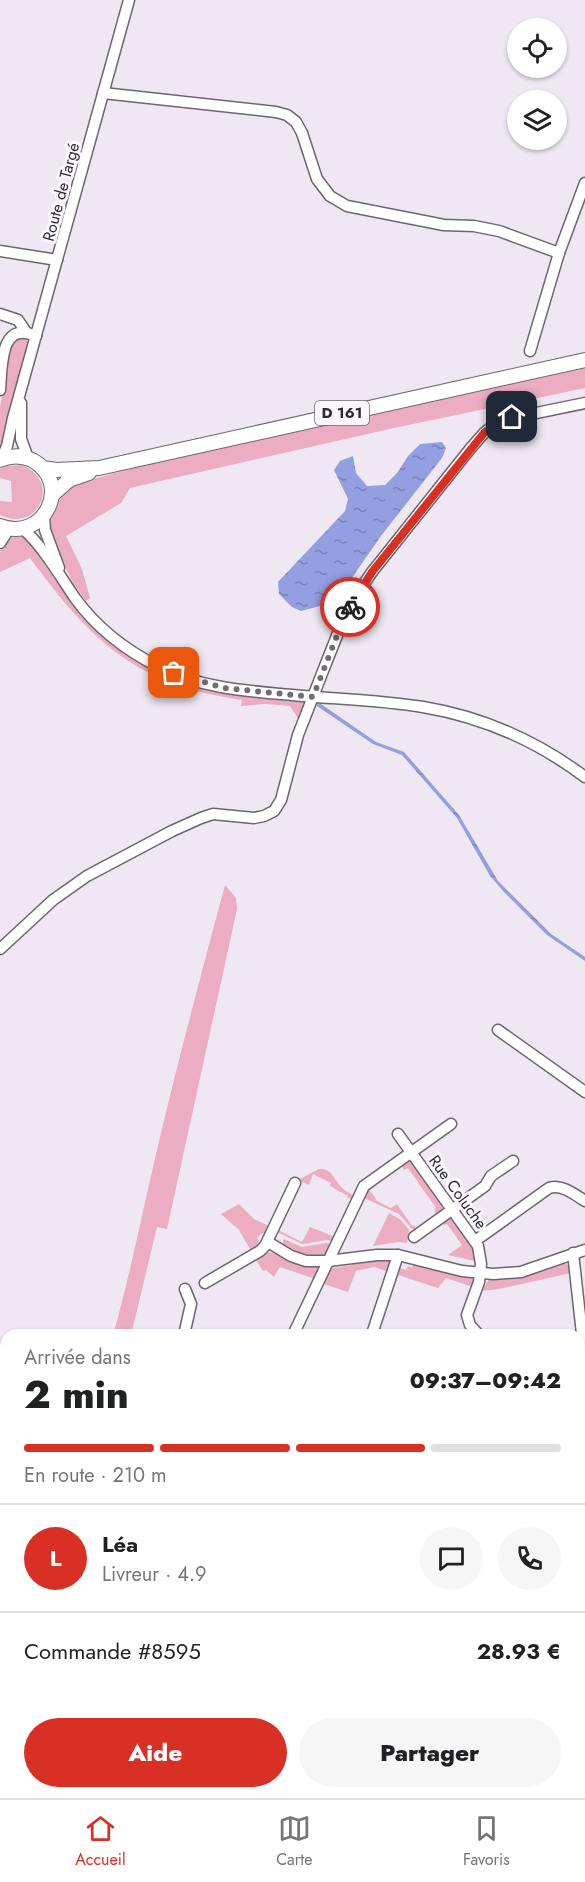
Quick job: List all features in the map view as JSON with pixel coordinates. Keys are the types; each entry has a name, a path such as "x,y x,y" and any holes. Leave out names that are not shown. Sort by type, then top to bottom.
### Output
{"main road":[{"name":"D 161","path":"52,495 69,480 99,468 585,360"},
{"path":"1,459 19,456 28,458 42,468 51,485 50,506 44,516 34,524 11,528"},
{"name":"D 161","path":"42,468 57,470 99,468"}],"street":[{"name":"Route de Targé","path":"1,459 7,446 21,391 31,334 57,260 129,0"},
{"path":"103,93 287,115 296,122 302,133 317,180 330,196 347,206 444,225 474,226 499,231 560,253"},
{"path":"530,351 560,253 585,183"},
{"path":"0,251 57,260"},
{"path":"0,314 18,320 31,334"},
{"path":"0,390 4,345 8,338 18,333 31,334"},
{"name":"Route de Targé","path":"21,391 21,439 28,458"},
{"path":"0,949 53,900 87,876 162,836 213,814 254,818 273,811 281,800 298,735 338,633 355,597 372,572 484,433 497,423 512,417 585,403"},
{"path":"44,516 45,530 65,582"},
{"path":"0,543 11,528 33,537 87,613 100,626 128,648 158,666 189,679 224,688 422,707 460,715 501,728 538,746 585,777"},
{"path":"498,1030 585,1092"},
{"path":"296,1329 364,1186 451,1124"},
{"name":"Rue Coluche","path":"398,1134 475,1241 480,1259 480,1273"},
{"path":"414,1237 485,1186 491,1176 513,1161"},
{"path":"205,1283 260,1251 268,1242 295,1183"},
{"path":"475,1241 549,1188 555,1186 563,1188 585,1201"},
{"path":"268,1242 291,1256 306,1260 328,1261 398,1255 462,1271 504,1274 521,1272 585,1250"},
{"path":"573,1253 581,1329"},
{"path":"374,1329 398,1255"},
{"path":"474,1329 467,1316 480,1273"},
{"path":"185,1289 191,1304 185,1329"}],"shaded area":[{"path":"23,337 28,342 28,347 0,449 0,407 7,355 16,338"},
{"path":"585,367 585,388 394,428 130,488 121,503 66,536 82,569 90,598 86,601 73,583 51,532 51,519 63,493 75,484 141,466"},
{"path":"21,465 34,472 41,482 43,492 40,503 34,511 25,517 14,519 0,515 0,501 12,502 11,481 0,478 0,469"},
{"path":"13,536 23,537 31,544 77,609 108,640 219,692 304,702 305,707 300,722 290,706 265,704 241,706 242,700 205,693 173,683 144,670 119,654 74,613 30,558 0,572 0,551"},
{"path":"225,885 236,898 237,909 167,1229 157,1227 132,1329 115,1329 170,1096"},
{"path":"407,1160 411,1161 443,1205 442,1211 437,1215 434,1210 436,1208 408,1168 404,1170 401,1165"},
{"path":"319,1169 330,1172 341,1187 354,1196 352,1200 330,1186 331,1183 313,1174 309,1185 298,1180"},
{"path":"368,1188 375,1200 391,1208 397,1204 416,1229 412,1229 399,1214 364,1198"},
{"path":"239,1204 254,1219 271,1227 267,1234 262,1233 257,1238 261,1244 251,1251 239,1230 221,1214"},
{"path":"389,1213 401,1220 409,1230 407,1243 373,1246"},
{"path":"450,1217 473,1248 475,1261 448,1255 462,1245 447,1224 444,1225 442,1221"},
{"path":"310,1227 335,1237 333,1241 302,1244 277,1232 278,1230 302,1242"},
{"path":"284,1239 302,1247 332,1244 326,1256 304,1256 281,1246"},
{"path":"268,1252 318,1266 315,1279 280,1267 274,1277 266,1270 263,1271 256,1260"},
{"path":"389,1259 389,1272 374,1267 356,1271 348,1292 324,1284 332,1268 352,1265 352,1262"},
{"path":"414,1262 471,1276 474,1281 473,1287 446,1278 438,1288 398,1275 400,1268 406,1270 408,1266 412,1268"},
{"path":"563,1262 570,1267 571,1273 482,1291 489,1279 524,1276"}],"water":[{"path":"442,442 446,448 442,458 381,536 335,602 301,611 292,607 279,594 278,582 345,511 348,499 334,470 340,461 353,456 356,473 367,486 385,485 420,444"},
{"path":"318,702 376,742 404,752 459,815 498,881 551,934 585,957 585,961 547,935 504,892 490,876 457,818 402,755 373,744 317,706"}],"way so far":[{"path":"174,673 224,688 313,697 350,607"}],"route":[{"path":"350,607 372,572 470,449 484,433 497,423 512,417"}]}
